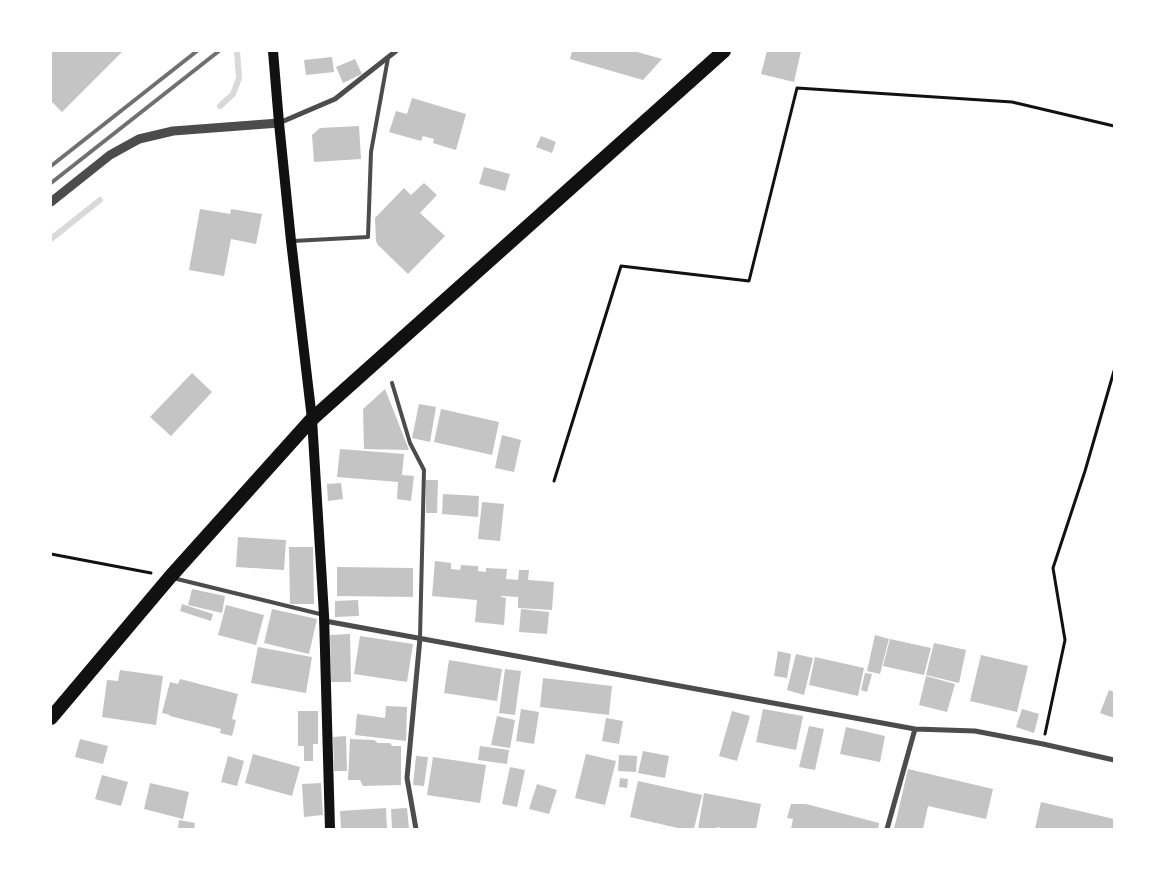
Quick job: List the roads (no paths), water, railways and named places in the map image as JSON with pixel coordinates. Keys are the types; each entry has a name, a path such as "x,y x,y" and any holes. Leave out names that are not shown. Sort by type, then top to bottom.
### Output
{"highway":[{"path":"51,718 170,577 312,419 724,51"}],"main road":[{"path":"273,51 291,241 312,419 324,618 330,829"}],"street":[{"path":"51,202 110,155 139,139 173,132 279,123 334,99 396,51"},
{"path":"324,618 420,638 915,729 975,731 1114,760"},
{"path":"416,829 407,778 420,638"},
{"path":"887,829 915,729"}],"lane":[{"path":"291,241 368,237 371,152 388,58"},
{"path":"392,384 410,443 424,470 420,638"},
{"path":"170,577 324,618"}],"waterway":[{"path":"220,106 233,94 239,78 237,51"},
{"path":"51,239 100,200"}],"railway":[{"path":"51,166 197,51"},
{"path":"51,183 219,51"}]}
